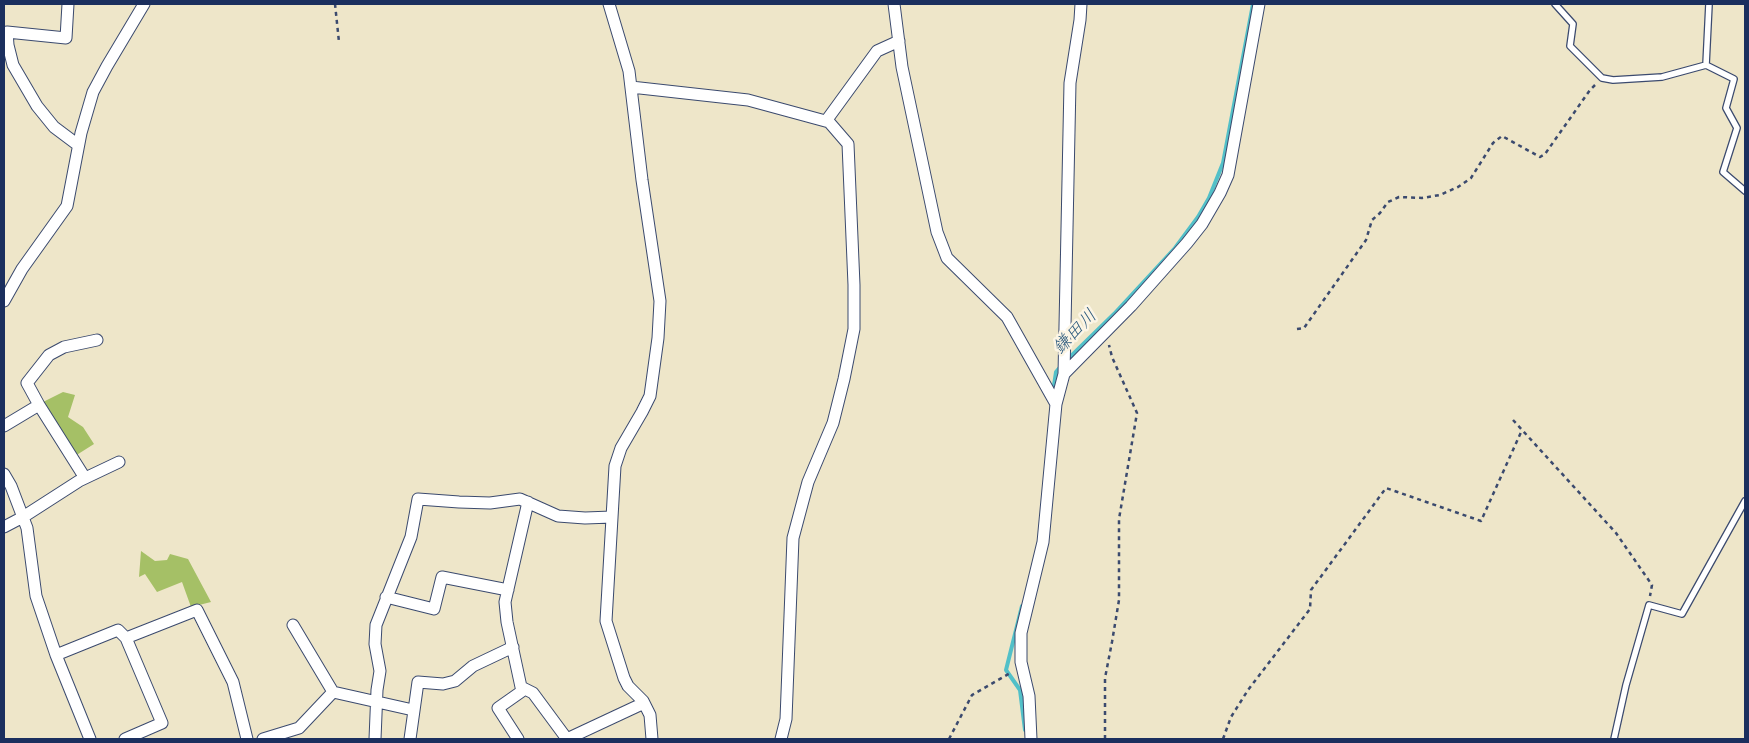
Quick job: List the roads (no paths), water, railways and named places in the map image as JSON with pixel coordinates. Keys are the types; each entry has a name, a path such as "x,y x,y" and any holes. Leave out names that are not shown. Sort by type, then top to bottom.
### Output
{"street":[{"path":"68,4 66,38 7,32 13,65 37,106 54,127 78,145"},
{"path":"4,301 22,269 67,206 78,145 93,92 144,4"},
{"path":"609,4 629,71 642,180 660,301 658,338 650,396 621,448 615,466 606,621 624,678 628,686 644,703 650,715 652,739"},
{"path":"894,4 902,67 937,232 947,258 1007,317 1056,404"},
{"path":"1031,739 1029,696 1022,666 1021,633 1043,542 1056,404 1064,374 1070,83 1081,4"},
{"path":"1064,374 1187,243 1202,224 1220,193 1228,175 1259,4"},
{"path":"826,121 877,51 899,41"},
{"path":"631,87 748,100 829,122 848,144 854,329 833,423 808,482 793,538 786,719 781,739"},
{"path":"84,478 27,383 49,355 64,348 97,340"},
{"path":"4,426 39,405"},
{"path":"4,527 84,478 119,462"},
{"path":"4,474 11,486 27,528 36,596 56,655 90,739"},
{"path":"375,739 380,671 375,644 376,625 411,537 418,499 490,503 520,499 558,516 612,517"},
{"path":"528,502 506,602 507,622 521,687 534,693 567,739 644,703"},
{"path":"386,597 434,609 442,577 508,590"},
{"path":"126,638 197,610 233,682 247,739"},
{"path":"293,625 333,692 413,710"},
{"path":"56,655 118,630 126,638 162,723 125,739"},
{"path":"410,739 418,682 443,684 455,681 473,666 512,648"},
{"path":"518,739 498,708 525,689"},
{"path":"262,739 299,728 333,692"}],"lane":[{"path":"1555,4 1573,24 1570,46 1602,78 1613,80 1662,77 1706,65 1734,79 1726,108 1737,128 1723,172 1745,191"},
{"path":"1706,65 1708,4"},
{"path":"1614,739 1626,685 1649,605 1682,614 1745,501"}],"waterway":[{"name":"鎌田川","path":"1068,359 1114,314 1175,248 1198,217 1209,198 1223,163 1253,4"},
{"name":"鎌田川","path":"1053,392 1056,372 1061,366"},
{"name":"鎌田川","path":"1022,606 1006,670 1020,690 1025,730"}]}
